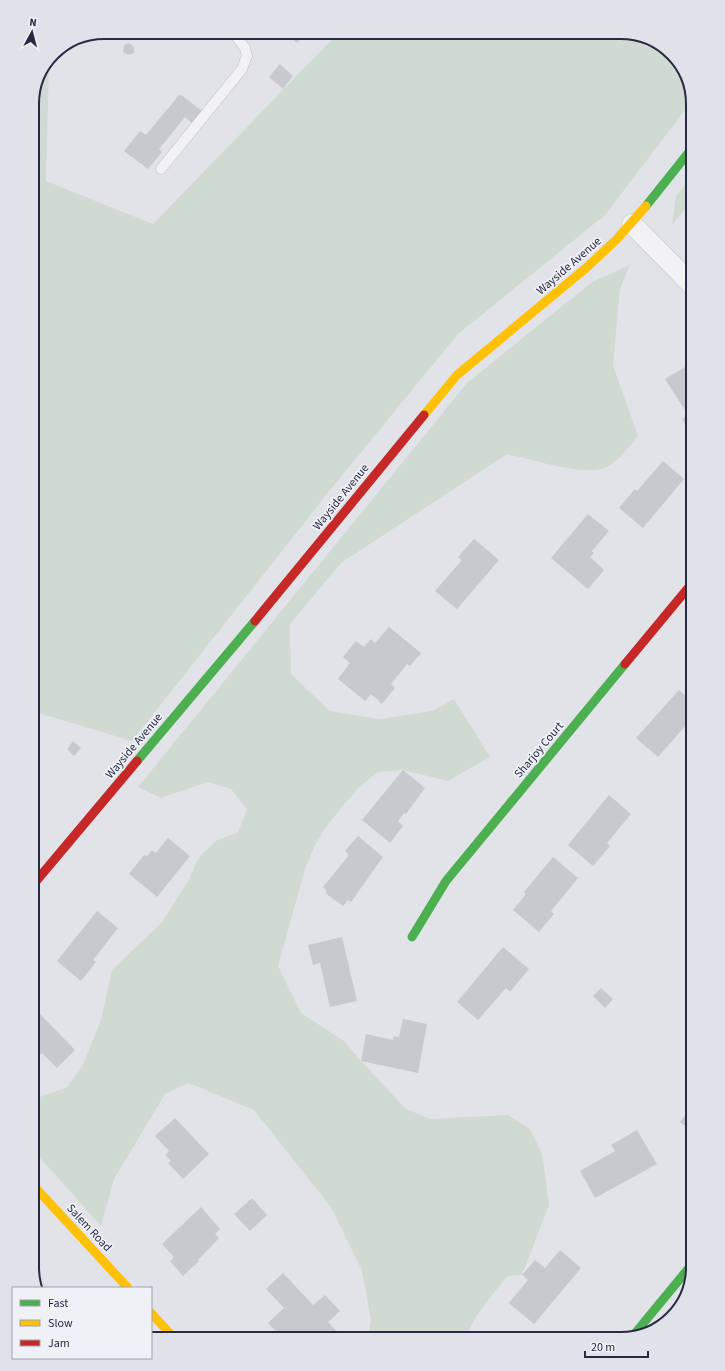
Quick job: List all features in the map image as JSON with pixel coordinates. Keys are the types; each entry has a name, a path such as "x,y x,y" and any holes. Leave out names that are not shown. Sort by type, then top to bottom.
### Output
{"street":[{"name":"Wayside Avenue","path":"39,878 231,650 457,375 484,349 550,299 632,224 686,156"},
{"path":"632,224 686,279"},
{"name":"Sharjoy Court","path":"412,937 446,881 686,590"},
{"name":"Salem Road","path":"39,1192 127,1287"},
{"path":"638,1330 685,1272"},
{"path":"152,1314 169,1332"}],"lane":[{"path":"160,169 242,69 247,56 245,48 238,39"}],"shaded area":[{"path":"332,39 634,40 646,44 661,52 673,64 681,79 685,91 686,109 605,215 458,334 331,489 132,741 39,713 39,99 41,87 49,70 46,181 153,224"},
{"path":"686,185 686,208 672,225 676,196"},
{"path":"630,265 620,289 613,365 638,436 622,455 613,463 602,469 582,470 542,463 507,454 341,563 290,624 291,674 330,711 380,719 432,711 454,699 490,757 448,781 403,770 378,772 359,787 328,824 315,845 305,869 278,966 301,1013 344,1041 406,1109 431,1119 508,1115 530,1129 542,1153 549,1205 522,1275 507,1276 477,1315 468,1332 369,1332 371,1320 362,1271 331,1207 254,1110 188,1083 165,1094 114,1179 101,1226 39,1157 39,1097 67,1087 82,1067 101,1020 112,970 162,922 188,881 199,857 216,841 238,832 247,809 231,789 208,782 161,798 138,787 467,383 592,282"}],"building":[{"path":"292,39 300,39 297,43"},
{"path":"129,43 134,47 134,53 128,55 123,52 124,45"},
{"path":"280,64 293,76 283,89 269,77"},
{"path":"180,94 202,111 192,123 185,117 159,149 162,152 148,169 124,151 140,131 146,135"},
{"path":"686,366 686,412 665,379"},
{"path":"686,416 686,426 682,419"},
{"path":"663,461 684,479 643,528 619,508 635,489 637,491"},
{"path":"588,514 609,531 592,551 594,553 590,557 604,570 588,589 551,558"},
{"path":"474,539 499,560 457,609 435,591 462,560 458,557"},
{"path":"389,627 421,653 410,666 407,664 391,684 395,688 382,704 371,694 365,701 338,679 350,663 343,657 356,641 364,647 371,639 375,643"},
{"path":"679,690 686,696 686,725 658,757 636,738"},
{"path":"73,741 81,748 74,756 67,749"},
{"path":"403,770 425,788 406,814 404,813 398,821 403,826 390,843 362,820"},
{"path":"609,795 631,814 607,843 610,846 593,866 568,845"},
{"path":"358,836 383,857 351,902 348,900 343,906 325,893 327,891 323,887 349,855 345,851"},
{"path":"168,838 190,856 157,897 129,874 144,855 147,856 152,850 156,853"},
{"path":"553,857 578,878 551,911 554,914 539,932 513,910 526,894 524,892"},
{"path":"97,911 118,928 93,960 96,962 81,981 57,961"},
{"path":"342,937 357,1001 330,1007 320,963 313,965 308,945"},
{"path":"503,947 529,969 510,992 506,988 478,1020 457,1002"},
{"path":"601,988 613,999 605,1008 593,996"},
{"path":"39,1013 75,1050 57,1068 42,1053 39,1056"},
{"path":"403,1019 427,1024 418,1073 361,1061 366,1034 393,1040 394,1036 399,1037"},
{"path":"686,1115 686,1127 680,1122"},
{"path":"175,1118 209,1154 183,1179 168,1163 171,1161 165,1155 169,1151 155,1136"},
{"path":"637,1130 657,1164 595,1198 580,1171 615,1151 611,1145"},
{"path":"252,1198 267,1215 250,1231 234,1214"},
{"path":"201,1207 220,1229 215,1234 219,1238 198,1260 199,1261 183,1276 170,1261 174,1257 162,1244"},
{"path":"560,1250 581,1268 534,1324 509,1303 528,1280 522,1275 535,1260 545,1268"},
{"path":"283,1273 313,1305 325,1295 340,1311 328,1322 337,1332 276,1332 268,1323 284,1308 266,1289"}],"traffic: fast":[{"path":"646,206 686,156"},
{"path":"137,761 255,621"},
{"path":"412,937 446,881 625,664"},
{"path":"638,1330 685,1272"}],"traffic: slow":[{"path":"424,415 457,375 586,268 616,240 646,206"},
{"path":"39,1192 127,1287"},
{"path":"152,1314 169,1332"}],"traffic: jam":[{"path":"255,621 424,415"},
{"path":"625,664 686,590"},
{"path":"39,878 137,761"}]}
